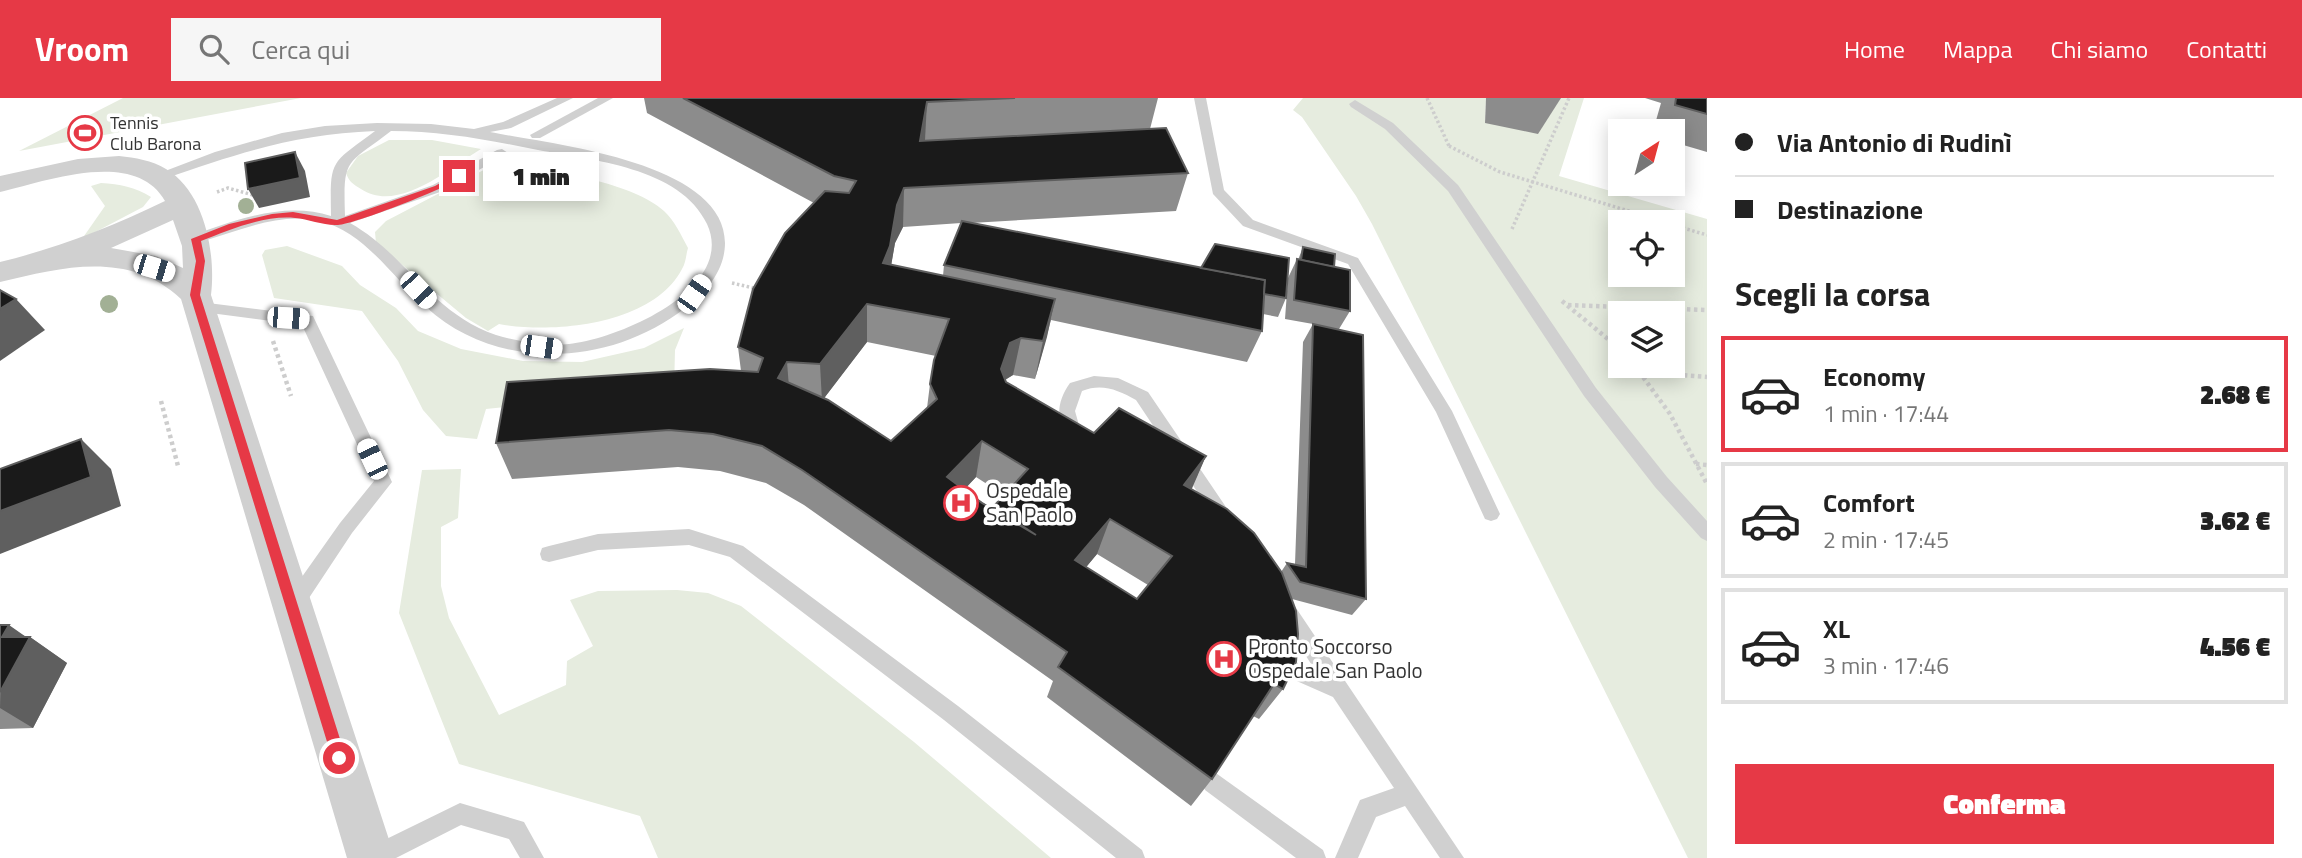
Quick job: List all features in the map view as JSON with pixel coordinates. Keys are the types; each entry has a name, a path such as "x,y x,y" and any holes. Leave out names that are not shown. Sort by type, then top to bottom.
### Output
{"street":[{"path":"0,184 102,165 136,166 159,176 182,204 196,239 201,261 197,301 372,858"},
{"path":"0,272 58,258 125,232 182,204"},
{"path":"58,258 107,257 140,263 169,272 197,301"}],"lane":[{"path":"464,132 508,125 567,98"},
{"path":"536,135 607,98"},
{"path":"1200,98 1217,191 1248,223 1353,261 1444,411 1491,514"},
{"path":"1355,104 1389,125 1453,188 1590,392 1661,482 1707,533"},
{"path":"338,223 337,174 342,162 387,128"},
{"path":"159,176 251,145 322,130 387,128 464,132 582,154 651,171 688,193 713,220 718,250 707,276 694,294 666,316 624,336 562,351 498,341 458,326 431,305 391,262 338,223 293,215 272,217 232,226 196,239"},
{"path":"338,223 438,188 502,153"},
{"path":"197,301 308,320 383,482 346,528 292,607"},
{"path":"1090,449 1075,437 1067,423 1065,408 1070,394 1076,387 1097,379 1124,385 1142,396 1236,535 1195,512"},
{"path":"550,554 598,542 689,537 736,551 951,713 1134,858"},
{"path":"1273,591 1453,858"},
{"path":"1281,665 1340,690"},
{"path":"1213,782 1315,858"},
{"path":"1346,858 1368,808 1410,794"},
{"path":"372,858 460,814 516,830 533,858"}],"path":[{"path":"1427,98 1449,146"},
{"path":"1509,237 1569,98"},
{"path":"1437,140 1500,172 1624,210"},
{"path":"218,192 228,188 253,195"},
{"path":"1685,229 1707,235"},
{"path":"1558,297 1608,339"},
{"path":"1567,305 1707,310"},
{"path":"272,337 291,396"},
{"path":"1685,375 1707,377"},
{"path":"1644,378 1670,414 1707,484"},
{"path":"161,401 178,466"},
{"path":"1696,464 1707,465"}],"shaded area":[{"name":"Tennis Club Barona","path":"123,98 301,98 19,151"},
{"path":"1303,98 1486,98 1485,123 1537,98 1584,98 1559,176 1608,190 1608,196 1628,196 1676,210 1608,210 1608,287 1685,287 1685,213 1707,219 1707,858 1688,858 1372,224 1302,117 1293,110"},
{"path":"389,140 432,140 481,149 423,186 391,196 376,195 361,189 348,179 346,173 358,156"},
{"path":"499,162 610,184 650,201 671,219 688,248 682,269 668,288 649,303 626,314 573,326 546,328 499,324 488,331 466,318 376,243 375,232 386,221"},
{"path":"101,183 127,187 151,197 143,207 82,239 105,206 91,186"},
{"path":"287,246 342,266 360,285 396,308 418,331 461,349 523,361 582,362 644,348 684,328 675,350 674,390 486,409 477,439 446,436 423,410 398,361 362,311 274,298 262,255 265,250"},
{"path":"461,469 458,518 441,527 441,586 449,618 499,715 566,685 567,661 593,646 570,600 598,591 677,590 708,593 741,606 914,742 1051,858 658,858 640,816 459,764 399,613 422,470"}],"building":[{"path":"683,98 1015,98 927,102 920,141 1166,128 1188,173 904,188 897,205 890,246 883,263 1055,299 1043,341 1021,338 1010,343 1001,369 1006,382 1094,433 1119,408 1206,456 1184,485 1227,509 1254,533 1282,573 1296,611 1296,662 1283,689 1274,684 1212,779 1058,667 1067,652 802,470 762,446 713,434 669,430 496,443 507,382 710,369 758,372 763,358 738,347 753,289 785,233 825,191 849,193 856,181 834,176","holes":["867,304 949,319 934,360 930,384 937,399 891,441 828,400 778,378 787,362 820,364","982,441 1028,469 993,507 1036,535 982,503 947,477","1110,519 1172,556 1137,599 1075,560"]},
{"path":"1676,98 1707,98 1707,114 1675,105"},
{"path":"295,152 300,178 248,189 245,163"},
{"path":"962,221 1265,280 1262,331 944,265"},
{"path":"1215,244 1289,258 1286,298 1264,294 1265,280 1201,268"},
{"path":"1303,247 1335,254 1334,267 1301,260"},
{"path":"1297,259 1350,270 1350,311 1294,300"},
{"path":"0,290 16,299 0,309"},
{"path":"1313,324 1363,335 1366,599 1300,582 1287,563 1306,567"},
{"path":"81,439 91,477 0,511 0,469"},
{"path":"0,625 9,625 2,637 30,637 0,692"}],"place":[{"name":"Tennis Club Barona","path":"85,133"},
{"name":"Ospedale San Paolo","path":"961,503"},
{"name":"Pronto Soccorso Ospedale San Paolo","path":"1224,659"}],"route":[{"path":"339,758 195,295 201,261 196,239 232,226 272,217 293,215 338,223 438,188 459,176"}]}
